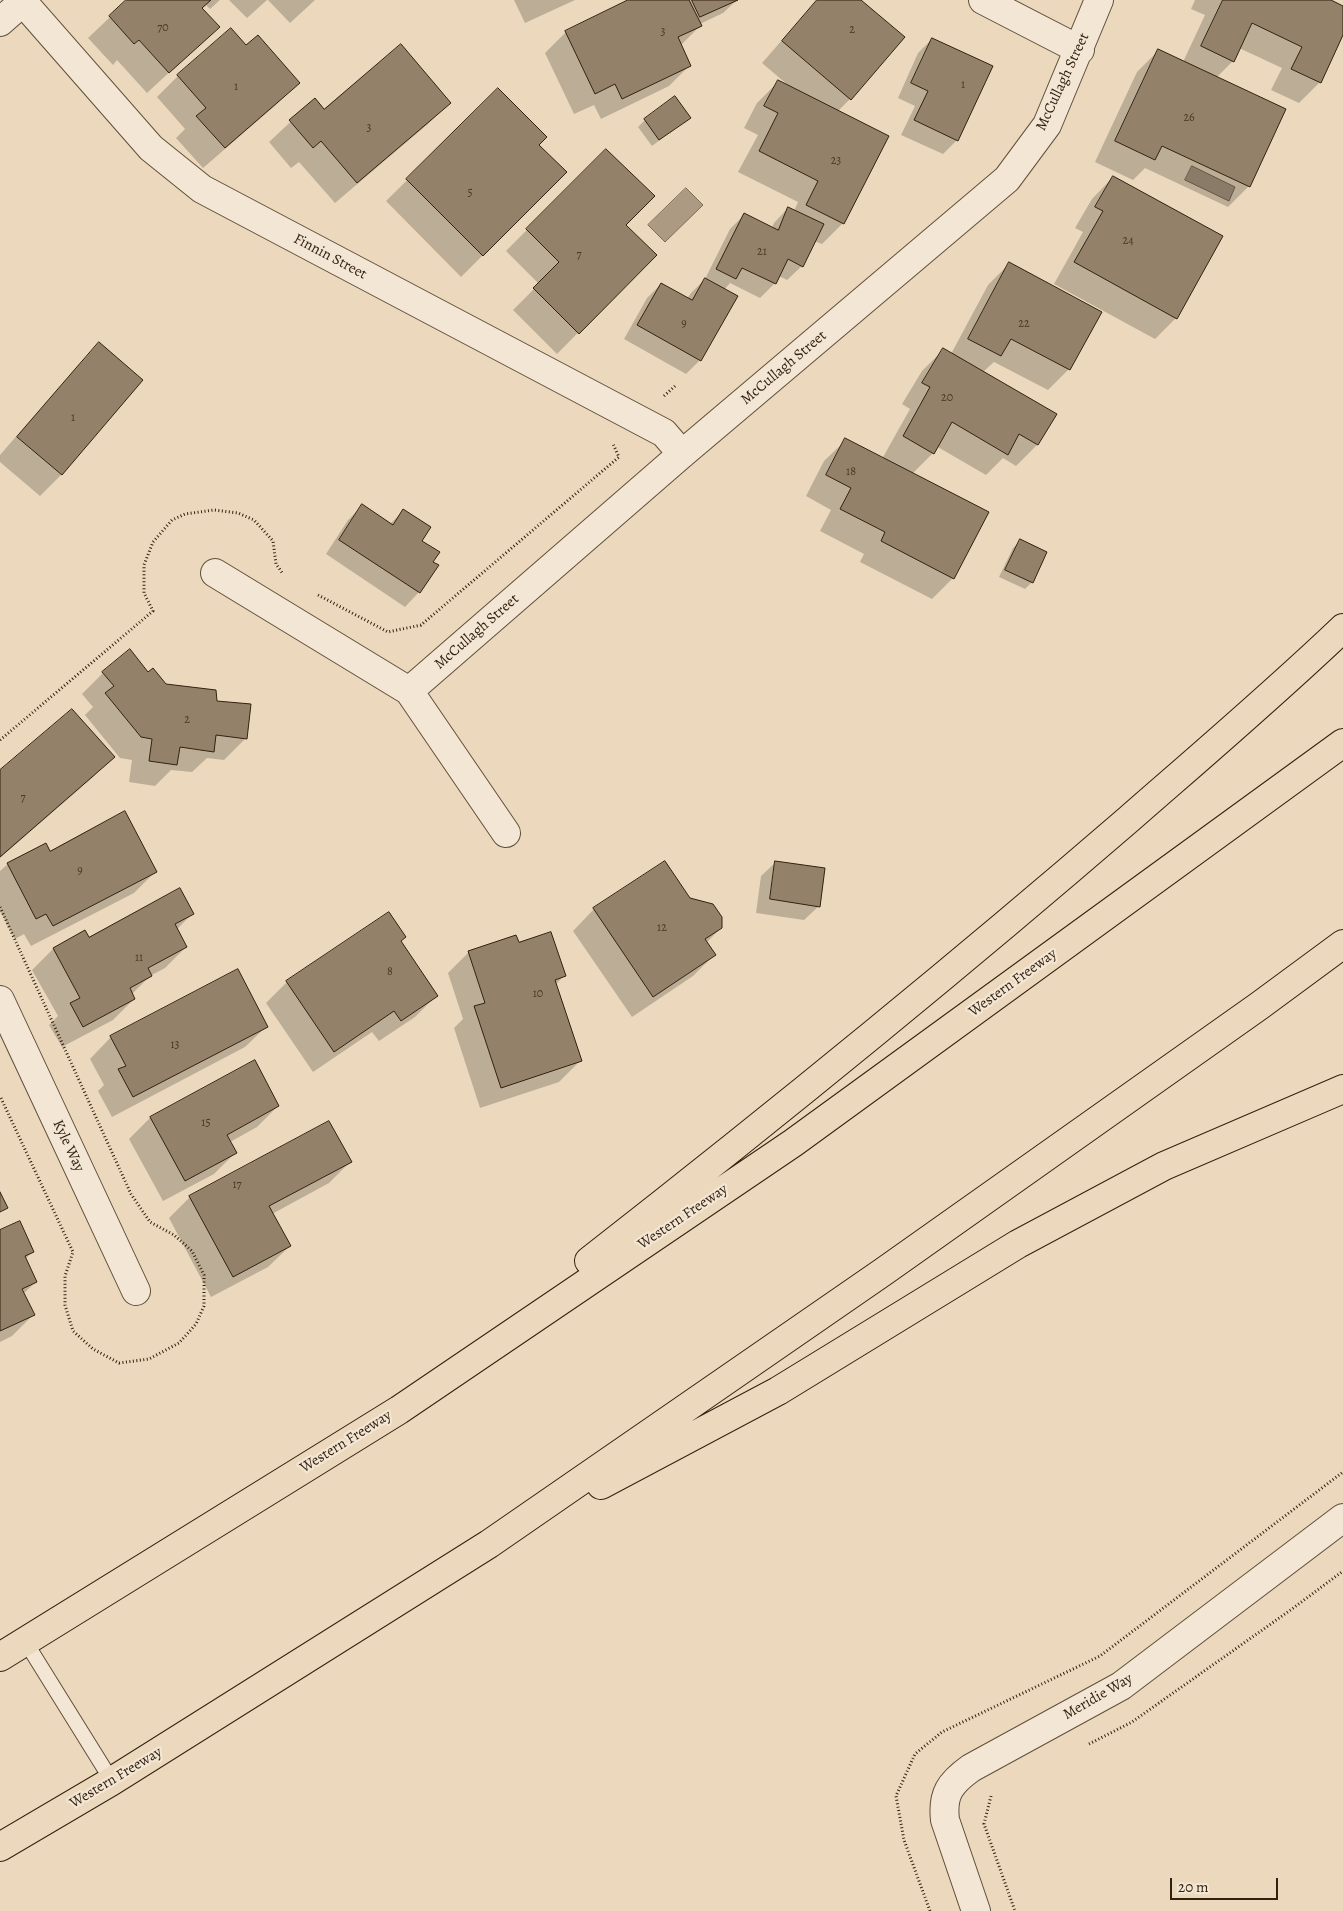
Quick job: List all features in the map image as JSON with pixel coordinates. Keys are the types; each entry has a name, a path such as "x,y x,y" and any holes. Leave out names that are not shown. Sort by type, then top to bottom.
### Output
{"highway":[{"path":"399,1410 624,1234 945,975 1280,687 1343,628"},
{"name":"Western Freeway","path":"0,1657 399,1410 793,1143 1343,742"},
{"name":"Western Freeway","path":"0,1847 112,1781 489,1544 884,1272 1259,1006 1343,944"},
{"path":"489,1544 778,1391 1043,1230 1164,1166 1343,1089"}],"street":[{"path":"983,0 1080,50"},
{"name":"McCullagh Street","path":"409,691 682,454 1007,179 1047,125 1100,0"},
{"path":"0,22 24,1"},
{"name":"Finnin Street","path":"24,1 151,148 202,189 664,433 682,454"},
{"path":"215,573 409,691 506,833"},
{"name":"Kyle Way","path":"0,1000 136,1291"},
{"name":"Meridie Way","path":"976,1911 945,1820 943,1807 945,1796 960,1776 971,1768 1121,1686 1343,1518"}],"lane":[{"path":"25,1641 112,1781"}],"path":[{"path":"312,591 388,632 421,625 619,457 613,443 675,386"},
{"path":"0,740 153,611 144,593 144,565 153,542 172,520 185,514 214,510 238,512 254,520 272,541 276,564 287,578"},
{"path":"1088,1744 1132,1722 1343,1571"},
{"path":"992,1793 984,1824 1015,1911"}],"shaded area":[{"path":"1192,166 1235,187 1229,201 1185,180"},
{"path":"686,188 703,205 665,242 648,225"}],"building":[{"path":"126,0 211,0 202,8 220,27 169,73 139,40 134,44 109,16"},
{"path":"628,0 689,0 702,26 678,37 691,66 622,99 615,84 595,94 565,31"},
{"path":"692,0 738,0 700,17"},
{"path":"817,0 861,0 905,37 851,100 782,41"},
{"path":"1223,0 1331,0 1343,6 1343,35 1321,83 1291,69 1302,47 1252,23 1234,62 1201,46"},
{"path":"231,28 246,45 258,35 300,83 225,148 196,116 206,108 177,75"},
{"path":"932,38 993,66 958,141 914,120 928,91 911,83"},
{"path":"401,44 451,103 357,183 321,141 313,148 289,120 315,98 324,109"},
{"path":"1158,49 1286,109 1250,187 1162,146 1155,160 1115,141"},
{"path":"778,80 889,136 844,224 806,205 818,181 759,151 778,113 764,106"},
{"path":"498,88 547,137 539,145 567,172 483,256 406,179"},
{"path":"675,96 691,118 659,140 644,119"},
{"path":"606,149 655,196 626,225 657,255 579,334 533,288 559,262 526,229"},
{"path":"1113,176 1223,236 1177,319 1074,262 1103,211 1095,207"},
{"path":"788,207 824,224 803,267 788,259 776,284 742,268 736,279 716,269 744,213 778,230"},
{"path":"1009,262 1102,312 1070,370 1011,339 1001,356 968,339"},
{"path":"705,278 738,296 701,361 637,325 661,283 692,300"},
{"path":"99,342 143,380 62,475 17,437"},
{"path":"943,348 1057,414 1038,445 1019,434 1008,455 952,422 934,454 903,436 930,387 922,383"},
{"path":"845,438 989,512 954,579 881,541 885,532 840,509 851,488 826,475"},
{"path":"362,504 393,525 403,509 431,527 422,541 440,552 433,562 439,565 420,593 339,540"},
{"path":"1020,539 1047,552 1033,583 1005,570"},
{"path":"130,649 148,672 153,668 166,684 216,690 217,701 251,704 247,739 216,735 214,752 180,747 177,765 149,761 152,739 141,737 105,693 114,686 102,672"},
{"path":"72,709 115,757 0,857 0,770"},
{"path":"125,811 157,872 53,926 46,914 36,919 7,863 46,843 50,851"},
{"path":"665,861 690,898 713,904 722,917 722,928 705,939 716,955 653,997 593,908"},
{"path":"775,861 825,868 820,907 770,899"},
{"path":"180,888 194,914 175,924 187,947 148,968 152,976 130,988 135,999 83,1027 70,1003 80,998 53,948 85,930 89,937"},
{"path":"389,912 406,937 401,941 438,996 401,1021 394,1011 334,1052 286,981"},
{"path":"551,932 566,976 555,980 582,1061 501,1088 474,1006 485,1003 468,951 516,935 519,942"},
{"path":"238,969 268,1027 133,1097 118,1069 126,1066 110,1036"},
{"path":"255,1060 279,1106 227,1135 237,1153 185,1181 150,1117"},
{"path":"329,1121 352,1162 269,1206 291,1246 233,1277 189,1196"},
{"path":"0,1192 8,1208 0,1212"},
{"path":"20,1221 34,1252 25,1256 37,1282 22,1289 35,1315 0,1331 0,1230"}]}
